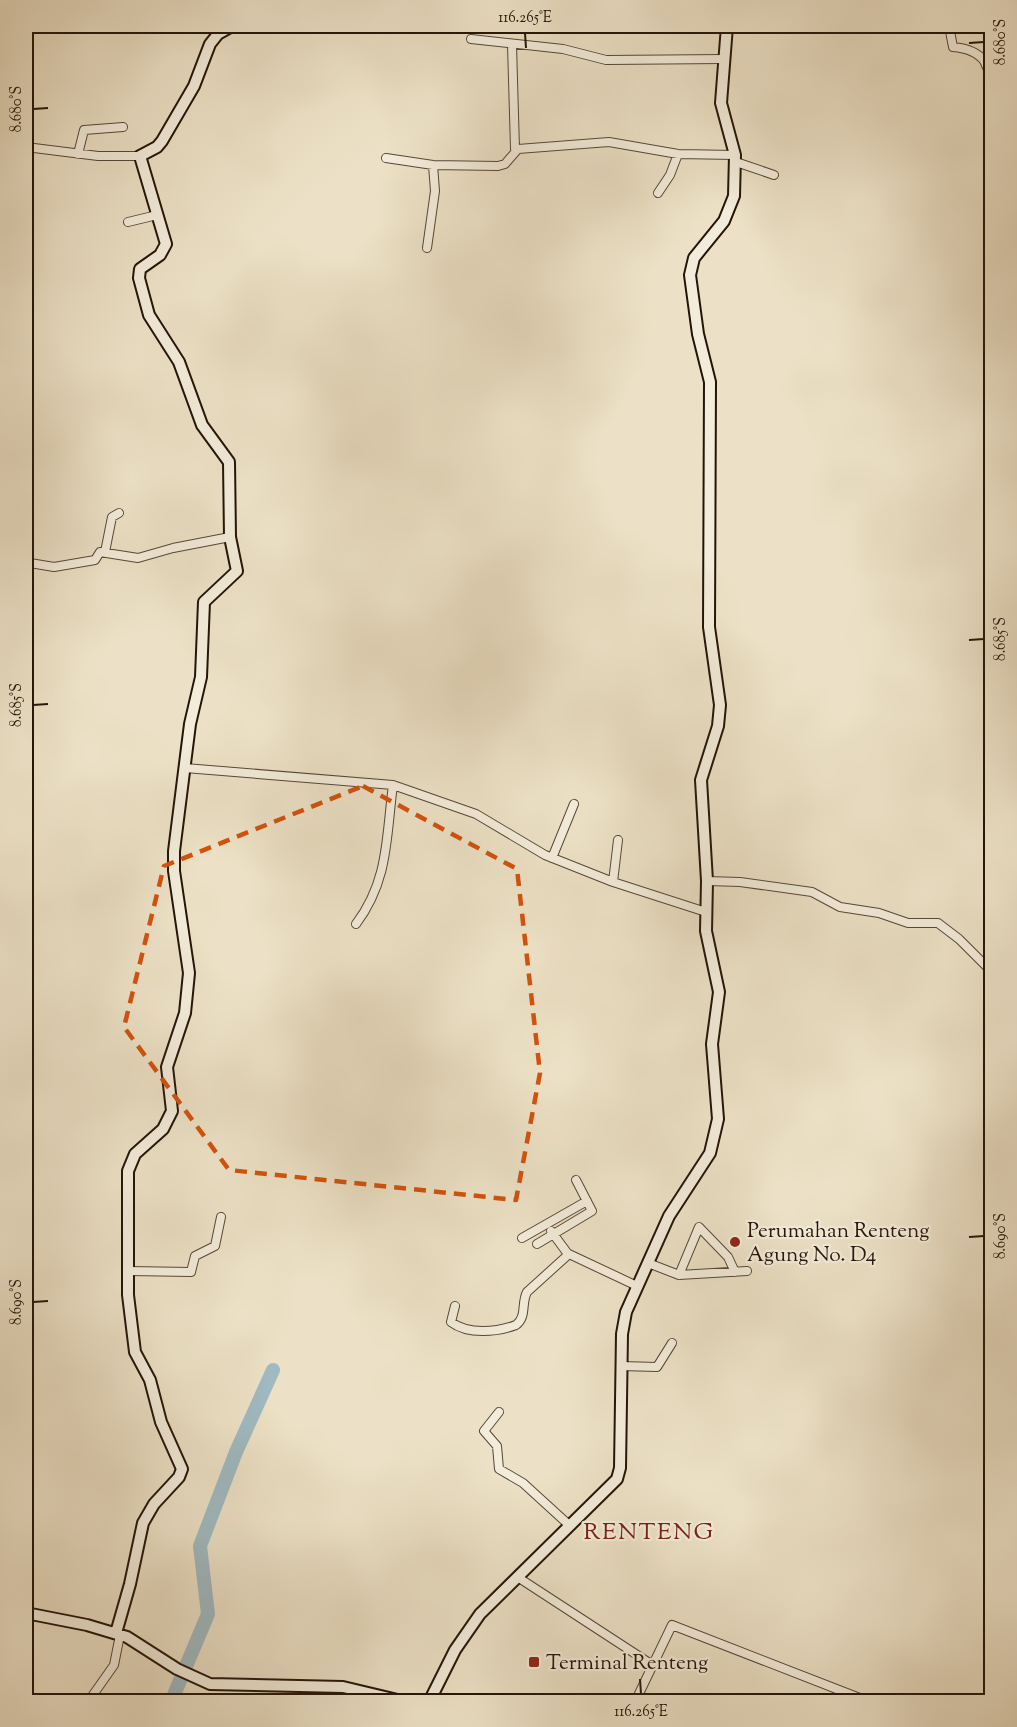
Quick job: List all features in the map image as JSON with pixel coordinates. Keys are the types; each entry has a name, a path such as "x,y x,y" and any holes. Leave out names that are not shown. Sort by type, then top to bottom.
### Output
{"street":[{"path":"26,147 78,153 140,156 157,147 194,86 210,44 232,26"},
{"path":"429,1701 455,1650 475,1620 619,1476 624,1322 637,1286 679,1197 710,1153 717,1132 718,1103 712,1044 719,992 707,943 707,881 701,780 718,726 720,705 709,627 710,382 698,334 690,275 694,258 724,221 734,196 735,158 722,110 727,26"},
{"path":"950,26 953,46 965,48 984,60 992,74"},
{"path":"471,39 563,49 606,60 724,59"},
{"path":"386,158 433,165 498,166 507,161 515,149 512,45"},
{"path":"78,153 84,130 123,127"},
{"path":"515,149 609,142 678,154 735,158 774,175"},
{"path":"658,193 670,175 678,154"},
{"path":"88,1701 114,1665 118,1634 143,1523 154,1504 179,1477 182,1468 180,1458 161,1422 150,1380 136,1358 128,1295 128,1171 135,1154 163,1129 169,1120 172,1104 167,1067 187,1003 189,963 173,861 190,724 201,677 204,603 207,597 236,573 230,537 228,457 202,425 183,370 149,315 140,284 139,274 142,267 160,255 166,247 140,156"},
{"path":"427,248 435,191 433,165"},
{"path":"128,222 156,215"},
{"path":"105,552 108,527 112,517 119,513"},
{"path":"26,566 30,563 54,567 95,560 99,552 138,558 172,548 230,537"},
{"path":"185,768 393,785 476,814 527,846 552,858 613,882 706,912"},
{"path":"356,924 372,902 385,864 393,785"},
{"path":"552,858 574,804"},
{"path":"613,882 618,840"},
{"path":"707,881 740,882 812,892 847,909 879,913 908,923 938,923 959,939 992,972"},
{"path":"537,1244 592,1211 576,1180"},
{"path":"522,1238 586,1202"},
{"path":"129,1271 190,1272 195,1256 214,1246 221,1217"},
{"path":"547,1225 568,1254 637,1286"},
{"path":"679,1275 699,1227 728,1257 735,1272"},
{"path":"455,1306 451,1321 467,1330 498,1329 516,1325 523,1316 527,1292 568,1254"},
{"path":"648,1263 679,1275 747,1271"},
{"path":"621,1366 657,1367 672,1343"},
{"path":"499,1412 484,1431 497,1446 499,1469 523,1483 569,1525"},
{"path":"519,1578 651,1664"},
{"path":"26,1613 118,1634 177,1669 205,1682 224,1685 343,1686 406,1701"},
{"path":"635,1701 651,1664 672,1625 870,1701"}],"highlighted area":[{"path":"363,786 517,869 540,1073 516,1200 229,1170 124,1027 164,866"}],"waterway":[{"path":"171,1702 208,1614 200,1546 236,1452 273,1370"}],"place":[{"name":"Perumahan Renteng Agung No. D4","path":"735,1242"},
{"name":"Terminal Renteng","path":"534,1662"}],"district":[{"name":"RENTENG","path":"649,1531"}]}
